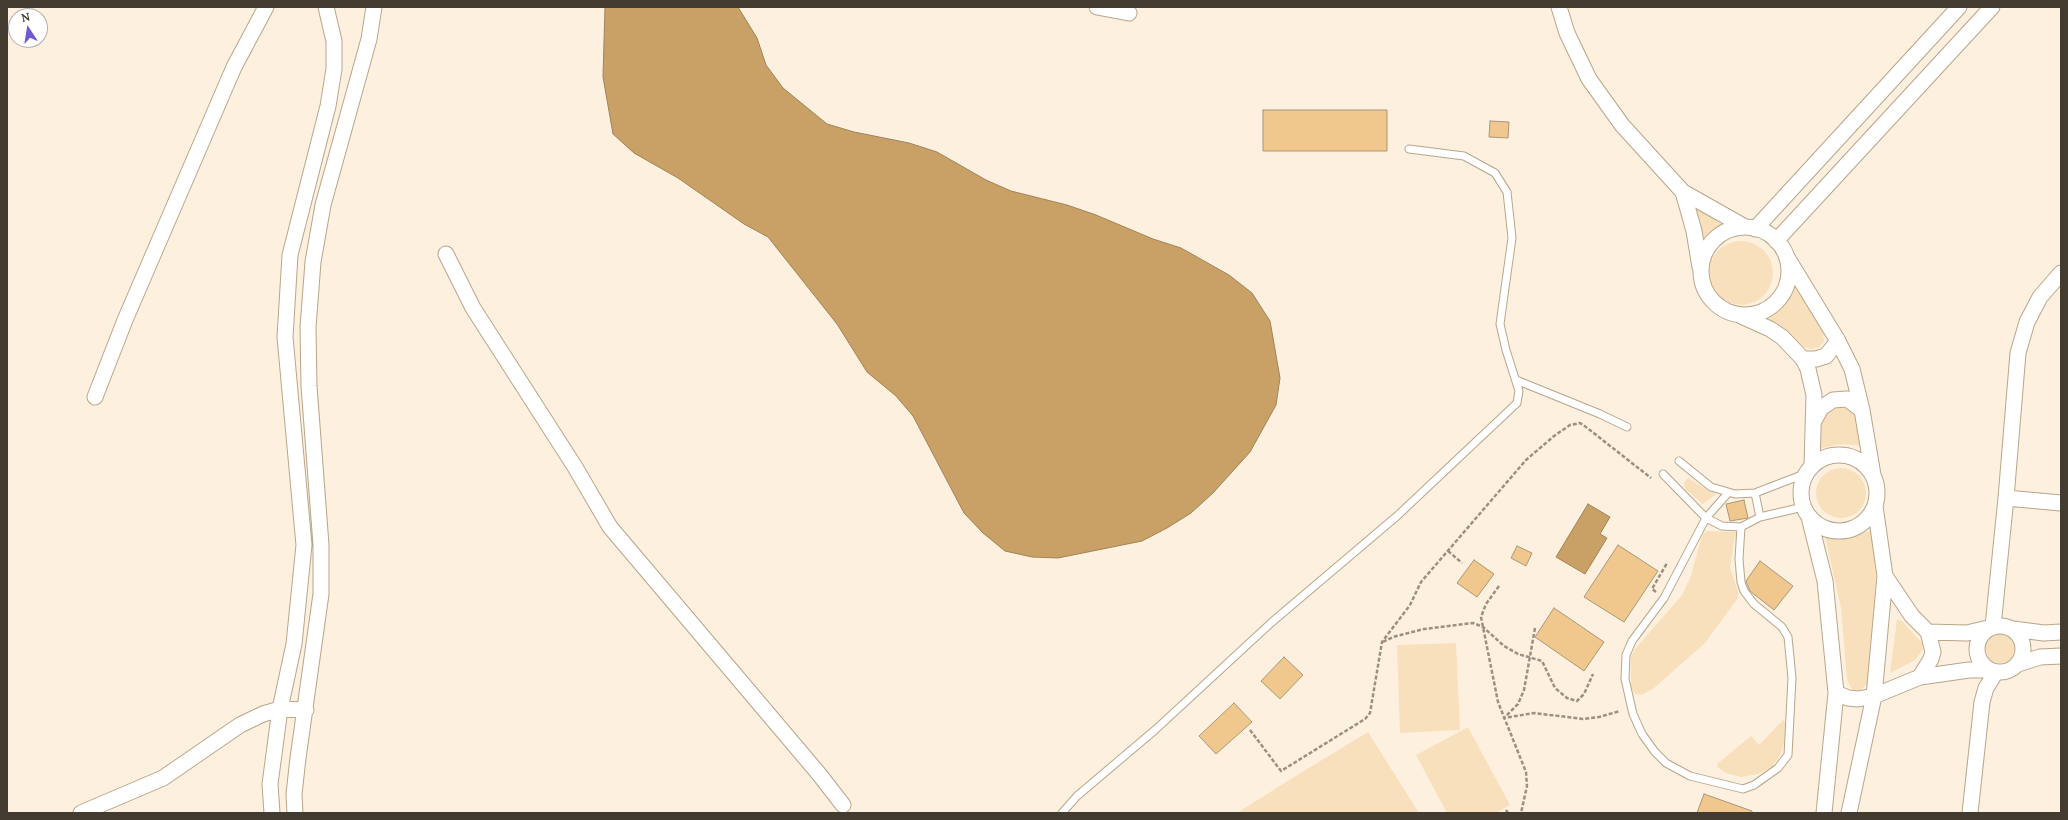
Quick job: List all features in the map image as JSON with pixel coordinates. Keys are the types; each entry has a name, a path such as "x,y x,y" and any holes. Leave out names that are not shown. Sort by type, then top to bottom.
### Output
{"street":[{"path":"95,397 125,320 234,67 266,7"},
{"path":"272,813 270,784 280,709 294,644 304,545 285,337 290,255 311,166 328,106 334,69 334,41 326,7"},
{"path":"295,813 294,794 321,594 321,545 309,386 308,327 313,262 324,205 369,39 374,7"},
{"path":"1097,7 1129,13"},
{"path":"1559,7 1576,54 1603,100 1622,125 1683,192 1750,228 1766,232 1776,240 1838,341 1852,369 1862,410 1873,475 1877,485 1875,506 1886,576 1874,696 1849,813"},
{"path":"1700,267 1708,248 1715,239 1734,229 1750,228 1959,7"},
{"path":"1776,240 1992,7"},
{"path":"1683,192 1694,231 1704,289 1710,298 1726,311 1770,329 1782,337 1803,359 1808,369 1814,395 1814,423 1810,469 1801,489 1825,581 1836,693 1824,813"},
{"path":"446,254 473,308 574,467 610,527 819,774 846,810"},
{"path":"1736,314 1756,314 1774,304 1781,296 1789,277 1787,256"},
{"path":"1993,671 1980,662 1977,650 1979,637 1990,627 2006,498 2018,353 2022,336 2040,297 2061,273"},
{"path":"1803,359 1816,359 1826,356 1838,341"},
{"path":"1814,423 1820,408 1833,400 1847,399 1862,410"},
{"path":"1810,469 1825,458 1840,455 1859,460 1873,475"},
{"path":"2006,498 2061,503"},
{"path":"1806,512 1826,529 1846,530 1864,522 1875,506"},
{"path":"1886,576 1912,616 1928,632 1933,652 1931,659 1920,677"},
{"path":"1928,632 1967,633 2003,625 2013,629 2044,633 2061,632"},
{"path":"2013,629 2020,636 2024,645 2023,655 2018,664"},
{"path":"1836,693 1853,699 1874,696 1920,677 1969,670 2004,672 2018,664 2040,657 2061,656"},
{"path":"1970,813 1982,702 1993,671"},
{"path":"81,813 163,778 240,724 263,714 280,709 306,710"}],"lane":[{"path":"1062,813 1077,796 1155,730 1272,622 1397,516 1517,404 1519,396 1516,380 1506,350 1500,324 1512,238 1507,192 1495,173 1464,156 1409,149"},
{"path":"1516,380 1600,414 1627,427"},
{"path":"1679,461 1711,487 1728,493 1755,493 1810,469"},
{"path":"1663,474 1706,518 1722,526 1741,527 1760,517 1806,512"},
{"path":"1728,493 1706,518 1664,598 1632,641 1626,655 1626,690 1633,714 1642,734 1666,764 1690,776 1747,788 1778,768 1785,760 1790,740 1792,678 1790,644 1782,627 1754,604 1744,591 1739,572 1741,527"},
{"path":"1755,493 1760,517"}],"path":[{"path":"1250,730 1281,771 1365,719 1370,713 1382,642 1410,605 1421,582 1526,460 1554,436 1570,425 1580,423 1586,427 1657,483"},
{"path":"1448,551 1462,562"},
{"path":"1664,598 1652,589 1670,558"},
{"path":"1499,586 1486,604 1481,617 1498,702 1526,772 1528,786 1521,813"},
{"path":"1382,642 1392,637 1424,629 1473,623 1483,627 1504,646 1518,654 1542,661 1555,688 1567,698 1577,701 1584,694 1593,674"},
{"path":"1504,718 1518,704 1524,690 1535,628"},
{"path":"1504,718 1534,713 1583,719 1599,717 1620,711 1633,714"}],"shaded area":[{"path":"605,7 738,7 757,38 766,65 783,88 827,124 854,132 909,143 937,152 986,180 1011,191 1067,205 1096,215 1153,239 1181,248 1229,275 1252,293 1270,321 1280,378 1276,405 1250,452 1213,493 1191,513 1142,541 1058,558 1032,557 1005,551 983,533 964,513 913,416 896,396 867,372 837,324 768,237 744,224 678,178 634,153 613,134 603,77"},
{"path":"1695,206 1722,225 1721,230 1707,239 1703,236"},
{"path":"1735,241 1747,241 1764,250 1771,261 1773,273 1771,285 1764,296 1747,305 1735,305 1723,300 1714,291 1709,279 1709,267 1714,255 1723,246"},
{"path":"1796,283 1823,330 1824,342 1819,347 1812,349 1804,347 1781,328 1766,319 1789,298"},
{"path":"1843,405 1854,413 1864,446 1841,444 1816,449 1823,418 1829,408"},
{"path":"1836,468 1846,468 1859,475 1866,488 1866,498 1859,511 1846,518 1836,518 1827,514 1820,507 1816,498 1816,488 1820,479 1827,472"},
{"path":"1688,478 1710,492 1716,494 1703,504 1685,489 1684,483"},
{"path":"1588,504 1610,517 1600,534 1607,538 1585,574 1556,557"},
{"path":"1873,530 1876,579 1869,681 1861,690 1854,691 1847,680 1841,608 1825,536 1843,539"},
{"path":"1707,531 1737,532 1734,541 1730,568 1738,591 1738,598 1705,643 1654,688 1642,695 1635,694 1631,688 1631,657 1635,649 1682,595 1691,576 1702,535"},
{"path":"1897,619 1903,622 1922,643 1923,650 1915,660 1890,673"},
{"path":"2000,633 2011,637 2015,648 2011,659 2000,663 1989,659 1985,648 1989,637"},
{"path":"1456,643 1460,730 1400,733 1397,645"},
{"path":"1783,720 1786,723 1784,744 1780,756 1772,767 1758,774 1741,777 1726,773 1717,767 1717,764 1751,736 1759,745"},
{"path":"1468,727 1510,805 1496,813 1447,813 1416,755"},
{"path":"1368,732 1419,813 1237,813 1294,777"}],"building":[{"path":"1263,110 1387,110 1387,151 1263,151"},
{"path":"1490,121 1509,122 1508,138 1489,137"},
{"path":"1744,500 1748,518 1730,521 1726,504"},
{"path":"1618,545 1658,571 1624,622 1584,597"},
{"path":"1517,546 1532,553 1526,566 1511,558"},
{"path":"1474,560 1494,574 1477,597 1457,583"},
{"path":"1760,561 1793,586 1774,610 1750,591 1746,581"},
{"path":"1554,608 1604,642 1584,671 1535,637"},
{"path":"1284,657 1303,675 1280,699 1261,681"},
{"path":"1234,703 1252,722 1216,754 1199,736"},
{"path":"1704,794 1752,811 1752,813 1697,813"}]}
